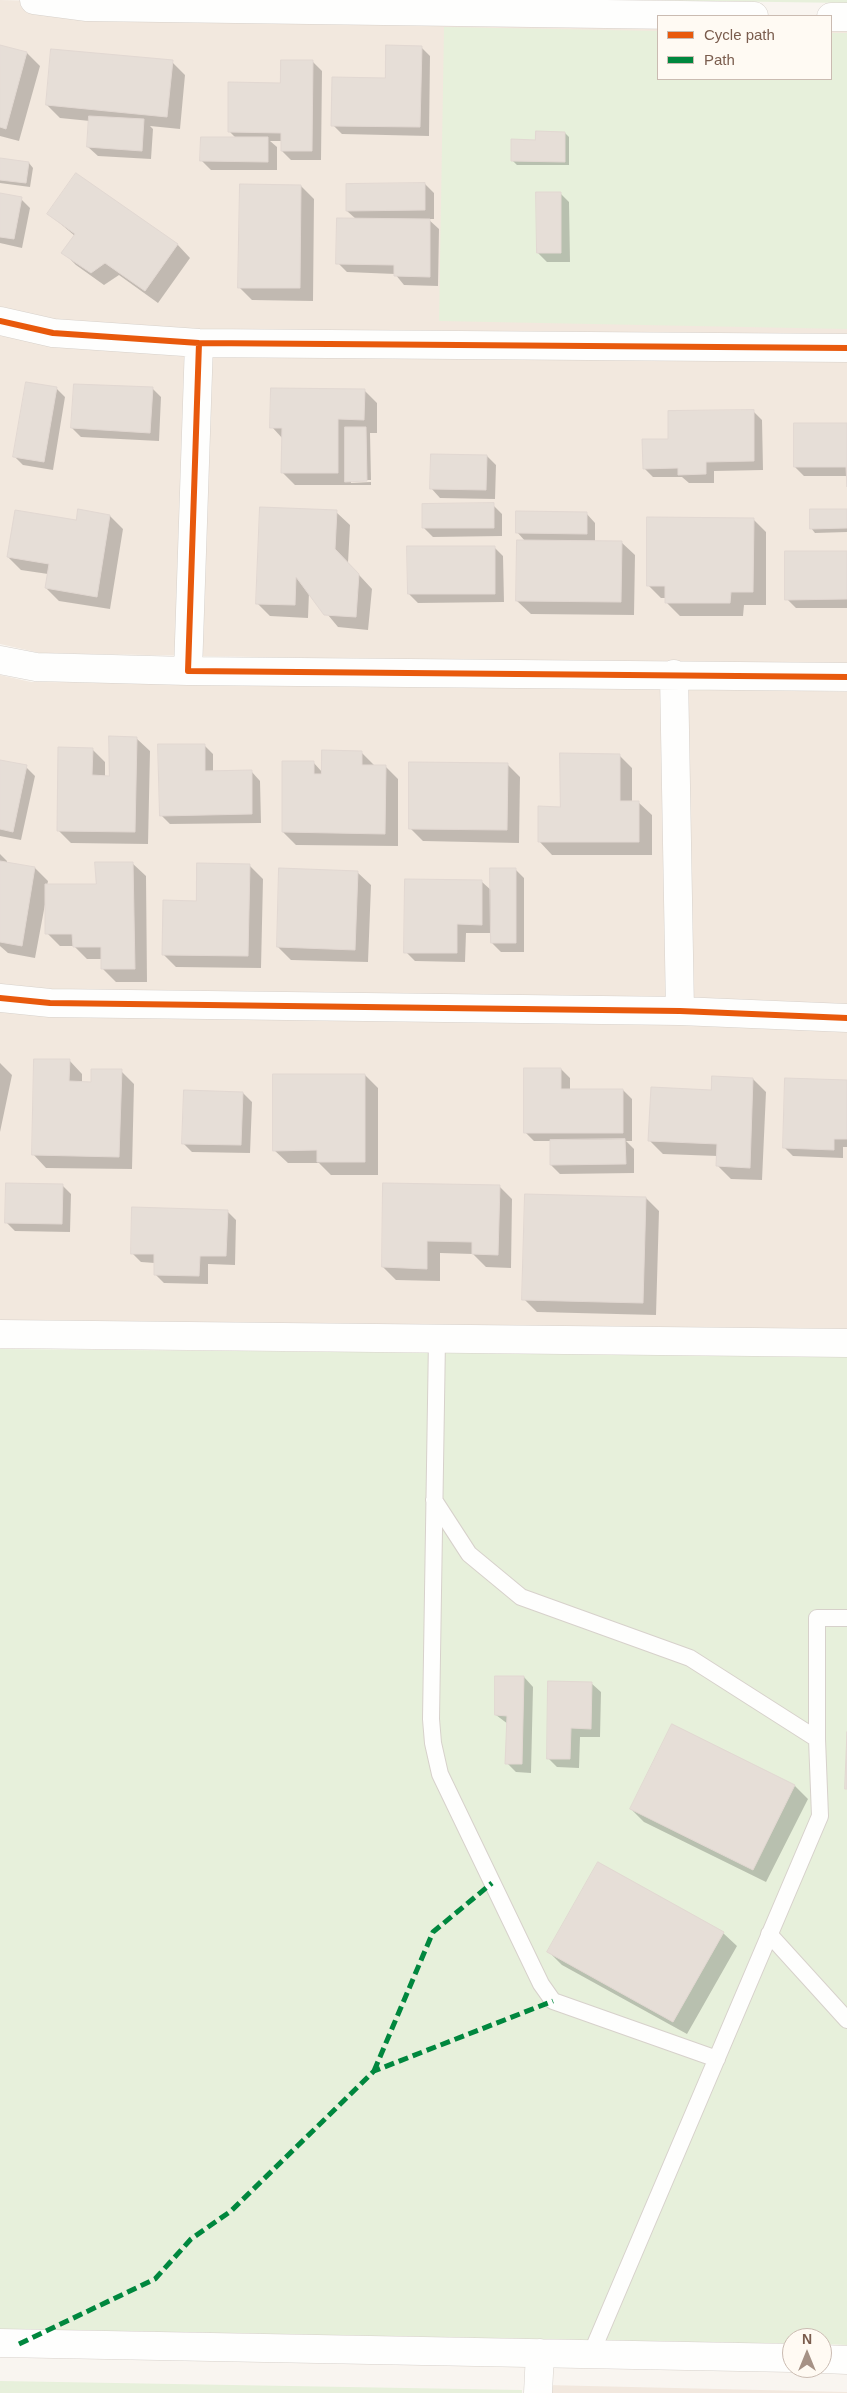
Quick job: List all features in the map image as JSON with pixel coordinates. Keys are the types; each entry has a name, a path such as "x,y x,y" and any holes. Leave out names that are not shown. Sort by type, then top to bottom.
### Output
{"street":[{"path":"34,0 106,7 682,15"},
{"path":"832,17 847,18"},
{"path":"0,322 53,333 199,344 847,348"},
{"path":"188,671 199,344"},
{"path":"0,660 36,667 188,671 847,677"},
{"path":"674,674 680,1011"},
{"path":"0,998 50,1003 680,1011 847,1018"},
{"path":"0,1334 847,1343"},
{"path":"0,2343 782,2358"},
{"path":"538,2393 540,2353"},
{"path":"832,2359 847,2360"}],"lane":[{"path":"437,1339 431,1719 432,1743 440,1774 541,1984 553,2001 717,2059"},
{"path":"434,1500 469,1554 521,1597 690,1658 817,1739"},
{"path":"591,2354 820,1816 817,1739 817,1618 847,1618"},
{"path":"770,1934 847,2020"}],"shaded area":[{"path":"0,0 657,18 657,80 832,80 832,23 847,23 847,668 40,653 0,644"},
{"path":"0,675 31,682 619,685 847,692 847,1330 0,1323"},
{"path":"546,2385 847,2392 847,2393 545,2393"}],"green space":[{"path":"637,0 847,0 847,3"},
{"path":"444,27 657,31 657,80 832,80 832,33 847,33 847,329 439,321"},
{"path":"0,1349 847,1356 847,2345 832,2344 832,2328 782,2328 782,2344 0,2329"},
{"path":"0,2381 522,2390 522,2393 0,2393"}],"building":[{"path":"0,45 27,52 6,129 0,127"},
{"path":"386,45 422,46 420,127 331,126 332,77 385,78"},
{"path":"51,49 173,60 167,117 46,105"},
{"path":"281,60 313,60 312,151 281,151 281,133 228,132 228,82 280,83"},
{"path":"89,116 144,119 142,151 87,147"},
{"path":"536,131 565,132 565,162 511,161 511,139 535,140"},
{"path":"201,137 268,137 268,162 200,161"},
{"path":"0,158 29,162 26,183 0,180"},
{"path":"76,173 178,244 145,291 105,263 91,273 61,253 75,234 47,214"},
{"path":"425,183 425,210 346,211 346,184"},
{"path":"240,184 301,185 300,288 238,288"},
{"path":"536,192 561,192 561,253 537,253"},
{"path":"0,193 22,197 14,239 0,237"},
{"path":"337,218 430,219 430,277 394,276 394,265 336,264"},
{"path":"26,382 57,387 44,462 13,457"},
{"path":"74,384 153,387 150,433 71,428"},
{"path":"271,388 365,389 364,420 338,419 338,473 281,473 282,428 270,428"},
{"path":"754,410 754,461 706,462 706,474 678,475 678,468 643,469 642,439 668,439 668,411"},
{"path":"794,423 847,423 847,487 846,467 794,467"},
{"path":"345,427 366,427 367,481 345,482"},
{"path":"431,454 487,455 486,490 430,489"},
{"path":"494,503 494,528 422,528 422,504"},
{"path":"260,507 337,510 335,549 359,574 356,617 324,615 296,577 295,605 256,604"},
{"path":"78,509 110,515 97,597 45,588 49,564 7,557 15,510 76,520"},
{"path":"810,509 847,509 847,528 810,529"},
{"path":"516,511 587,512 587,534 516,533"},
{"path":"647,517 754,518 753,592 731,592 730,603 665,603 665,586 647,586"},
{"path":"517,540 622,541 621,602 516,601"},
{"path":"407,546 495,546 495,594 408,594"},
{"path":"785,551 847,551 847,599 785,600"},
{"path":"109,736 137,737 135,832 57,831 58,747 93,748 92,775 109,776"},
{"path":"158,744 205,744 205,771 252,770 252,814 160,816"},
{"path":"322,750 362,751 362,765 386,765 385,834 282,832 282,761 314,761 314,774 321,774"},
{"path":"560,753 620,754 620,801 639,801 639,842 538,842 538,806 560,807"},
{"path":"0,760 27,765 13,832 0,829"},
{"path":"409,762 508,763 507,830 409,829"},
{"path":"0,861 35,867 22,946 0,942"},
{"path":"95,862 133,862 135,969 101,969 101,947 73,947 72,934 45,934 45,884 96,884"},
{"path":"197,863 250,864 248,956 162,955 163,900 196,901"},
{"path":"279,868 358,871 355,950 277,947"},
{"path":"490,868 516,868 516,943 491,943"},
{"path":"405,879 482,880 482,925 457,924 457,953 404,953"},
{"path":"34,1059 70,1059 69,1081 91,1082 91,1069 122,1069 119,1157 32,1155"},
{"path":"524,1068 561,1068 561,1089 623,1089 623,1133 524,1133"},
{"path":"273,1074 365,1074 365,1162 317,1162 317,1150 273,1151"},
{"path":"712,1076 753,1078 750,1168 716,1166 717,1144 648,1141 651,1087 711,1090"},
{"path":"785,1078 847,1080 847,1139 834,1139 834,1150 783,1148"},
{"path":"184,1090 243,1092 241,1145 182,1144"},
{"path":"625,1139 626,1164 550,1165 550,1140"},
{"path":"6,1183 63,1184 62,1224 5,1223"},
{"path":"383,1183 500,1185 498,1255 472,1254 472,1242 427,1241 427,1269 382,1267"},
{"path":"525,1194 646,1197 643,1303 522,1300"},
{"path":"132,1207 228,1210 226,1256 200,1256 199,1276 154,1275 154,1254 131,1254"},
{"path":"495,1676 524,1676 522,1764 505,1764 507,1716 495,1715"},
{"path":"548,1681 592,1682 591,1729 571,1728 570,1759 547,1759"},
{"path":"672,1724 795,1785 753,1870 630,1809"},
{"path":"847,1732 847,1789 845,1789"},
{"path":"598,1862 724,1932 673,2022 547,1952"}],"marked path":[{"path":"374,2071 433,1932 492,1883"},
{"path":"19,2344 155,2279 191,2239 231,2211 374,2071 553,2001"}],"cycle path":[{"path":"0,321 53,333 199,343 847,348"},
{"path":"199,343 188,671 847,677"},
{"path":"0,998 50,1003 680,1011 847,1018"}]}
